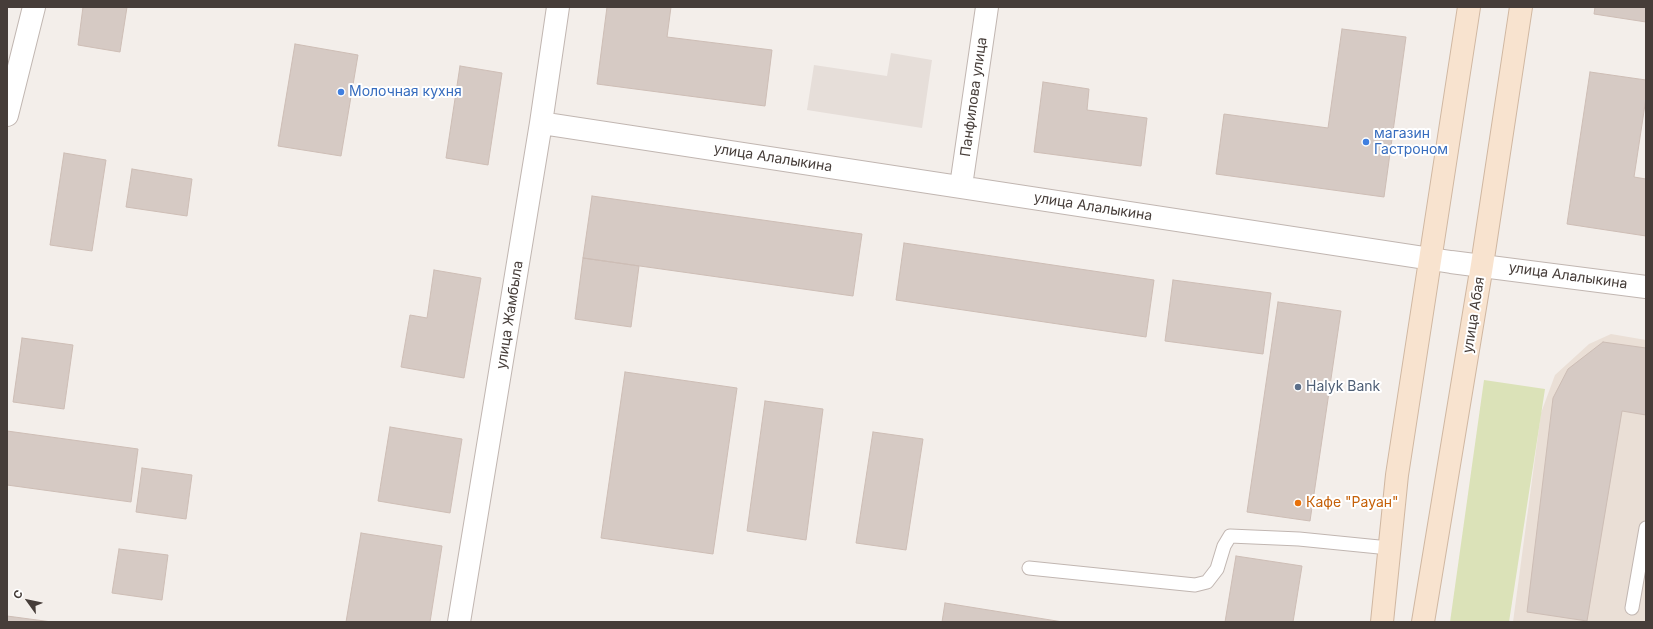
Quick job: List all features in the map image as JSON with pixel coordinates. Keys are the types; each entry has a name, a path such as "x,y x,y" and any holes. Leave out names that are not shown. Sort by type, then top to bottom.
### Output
{"main road":[{"path":"1382,622 1397,475 1468,7"},
{"name":"улица Абая","path":"1423,622 1482,265 1522,7"}],"street":[{"path":"7,116 34,7"},
{"name":"улица Жамбыла","path":"459,622 541,123 558,7"},
{"name":"Панфилова улица","path":"961,186 987,7"},
{"name":"улица Алалыкина","path":"541,123 1430,258 1646,287"}],"lane":[{"path":"1632,608 1646,528"},
{"path":"1028,568 1195,585 1207,582 1217,569 1224,546 1230,536 1299,539 1389,548"}],"shaded area":[{"path":"891,53 932,60 922,128 807,110 814,65 887,76"},
{"path":"1611,334 1646,340 1646,622 1513,622 1541,413 1555,375 1589,344"}],"green space":[{"path":"1484,380 1545,389 1509,622 1450,622"}],"building":[{"path":"83,7 127,7 120,52 78,45"},
{"path":"607,7 671,7 667,37 772,50 765,106 597,84"},
{"path":"1595,7 1646,7 1646,22 1594,14"},
{"path":"1342,29 1406,37 1384,197 1216,174 1224,114 1328,128"},
{"path":"295,44 358,55 341,156 278,146"},
{"path":"460,66 502,73 488,165 446,158"},
{"path":"1590,72 1646,80 1646,98 1634,177 1646,179 1646,236 1567,224"},
{"path":"1043,82 1089,89 1087,110 1147,118 1141,166 1034,152"},
{"path":"64,153 106,160 92,251 50,245"},
{"path":"132,169 192,179 187,216 126,207"},
{"path":"592,196 862,234 853,296 583,258"},
{"path":"904,243 1154,280 1146,337 896,300"},
{"path":"583,258 639,266 631,327 575,319"},
{"path":"434,270 481,278 464,378 401,367 410,315 427,318"},
{"path":"1173,280 1271,293 1263,354 1165,341"},
{"path":"1278,302 1341,311 1310,521 1247,512"},
{"path":"22,338 73,345 64,409 13,402"},
{"path":"1603,342 1646,348 1646,415 1622,411 1587,621 1527,612 1553,398 1568,369"},
{"path":"625,372 737,388 713,554 601,538"},
{"path":"765,401 823,409 806,540 747,531"},
{"path":"390,427 462,439 450,513 378,501"},
{"path":"7,431 138,449 131,502 7,485"},
{"path":"873,432 923,439 906,550 856,543"},
{"path":"142,468 192,475 186,519 136,512"},
{"path":"361,533 442,546 430,622 346,622"},
{"path":"119,549 168,555 162,600 112,593"},
{"path":"1236,556 1302,566 1293,622 1225,622"},
{"path":"945,603 1063,622 942,622"},
{"path":"7,616 52,622 7,622"}],"place":[{"name":"Молочная кухня","path":"341,92"},
{"name":"магазин Гастроном","path":"1366,142"},
{"name":"Halyk Bank","path":"1298,387"},
{"name":"Кафе \"Рауан\"","path":"1298,503"}]}
